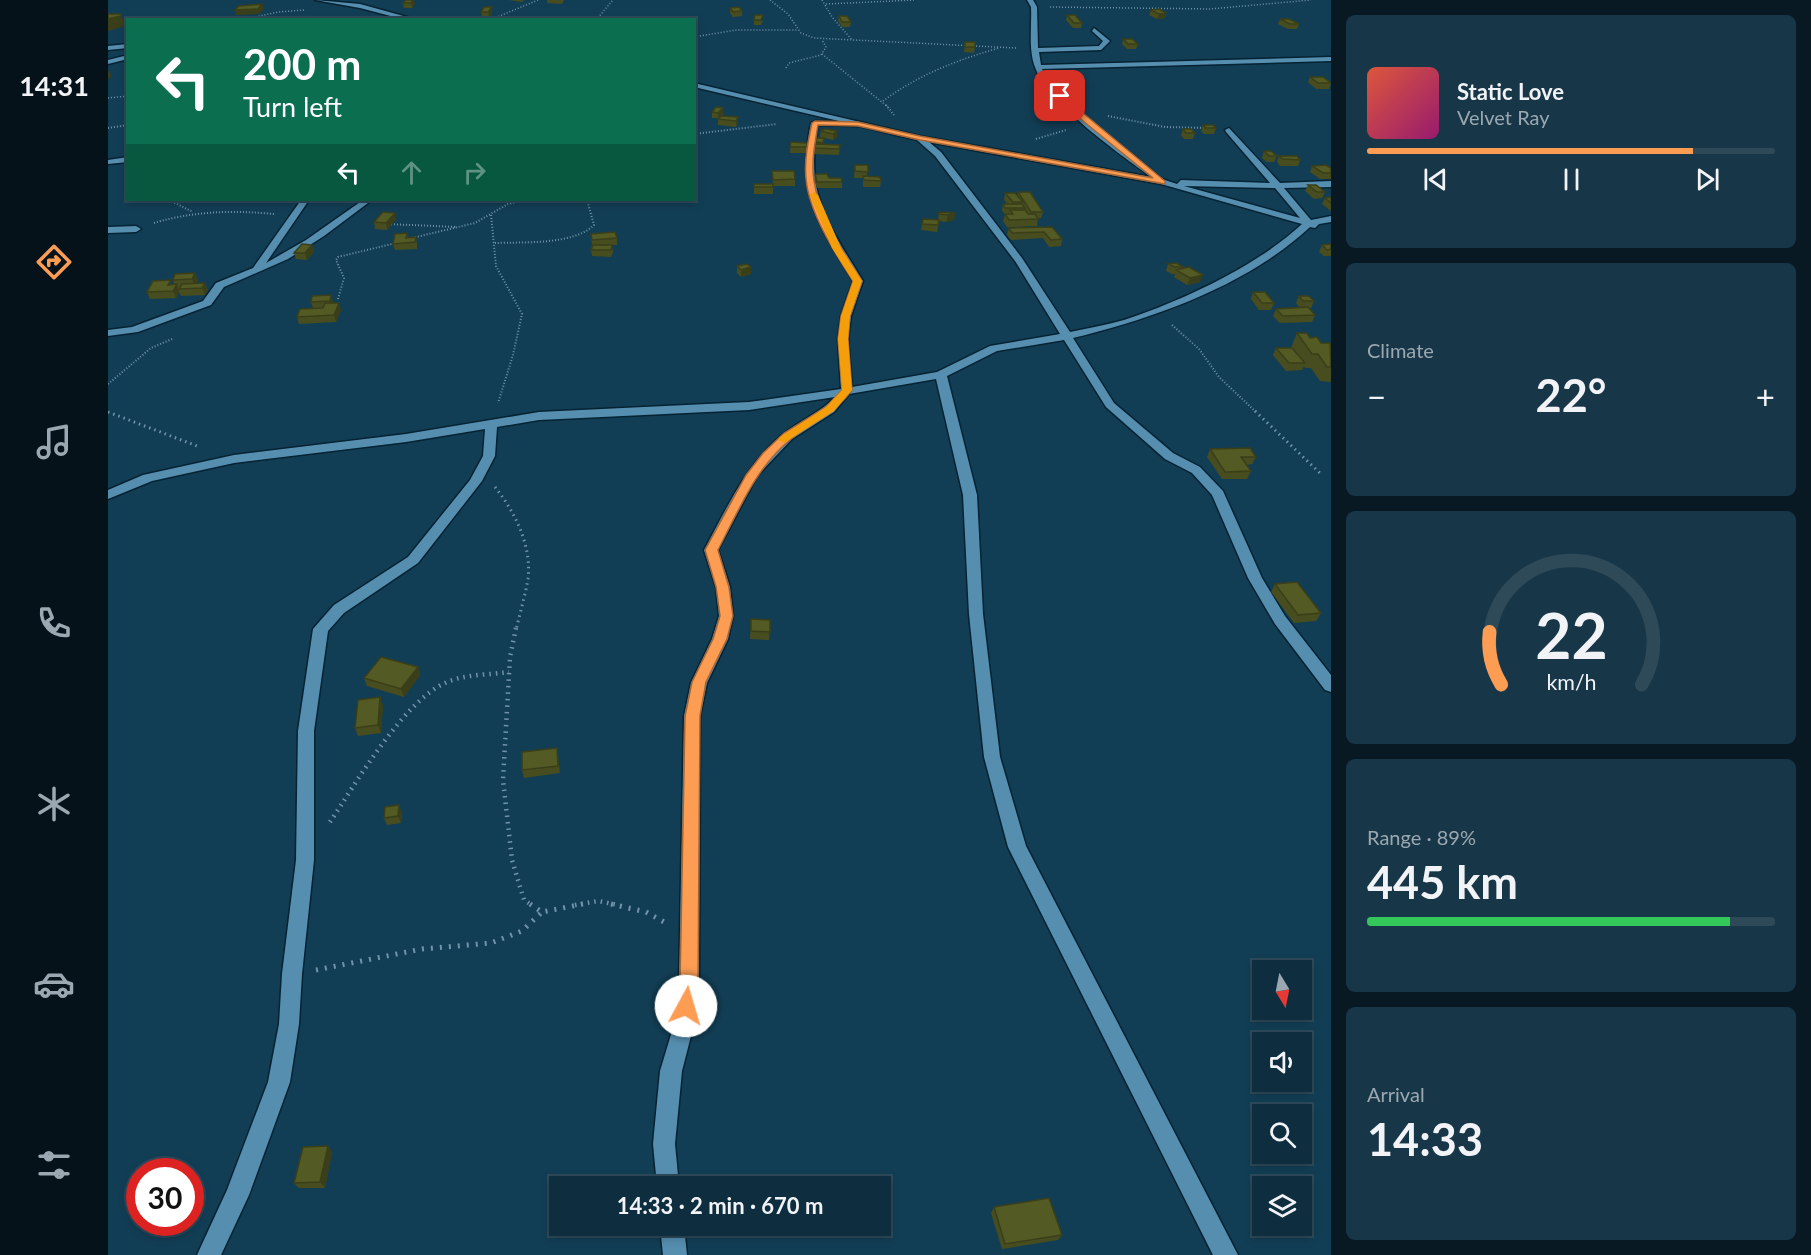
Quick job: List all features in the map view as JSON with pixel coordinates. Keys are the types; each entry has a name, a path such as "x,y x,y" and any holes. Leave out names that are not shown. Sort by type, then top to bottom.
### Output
{"street":[{"path":"318,0 360,6 408,18"},
{"path":"1032,4 1035,49 1038,67 1045,82 1083,118 1162,182 1278,186 1331,184"},
{"path":"399,18 404,17"},
{"path":"1035,49 1089,50 1101,48 1107,41 1094,30"},
{"path":"108,48 126,47"},
{"path":"108,53 126,48"},
{"path":"108,62 126,58"},
{"path":"1038,67 1331,59"},
{"path":"696,85 920,138 1162,182 1331,228"},
{"path":"667,1176 664,1144 671,1071 683,1028 689,984 692,716 699,682 720,639 726,616 723,587 711,550 751,475 767,456 788,436 830,409 847,390 843,339 846,316 858,281 837,248 813,191 810,180 810,151 815,123 858,124"},
{"path":"1228,130 1309,223"},
{"path":"920,138 938,154 1019,260 1110,405 1169,456 1196,470 1218,494 1230,516 1255,578 1280,620 1331,686"},
{"path":"108,162 126,159"},
{"path":"255,272 304,201"},
{"path":"108,333 145,326 207,303 215,288 222,283 255,272 315,240 367,201"},
{"path":"108,495 148,478 234,459 406,438 491,423 575,413 681,411 749,406 909,382 941,375 994,348 1068,336 1127,322 1197,294 1232,277 1295,236 1309,223 1331,219"},
{"path":"108,230 136,229"},
{"path":"941,375 970,495 976,614 992,756 1017,847 1226,1255"},
{"path":"209,1255 237,1195 279,1082 289,1024 292,974 305,861 306,731 321,629 339,609 413,560 482,471 489,456 491,423"},
{"path":"673,1236 675,1255"}],"path":[{"path":"495,18 538,0"},
{"path":"598,18 613,0"},
{"path":"770,0 788,14 797,30 807,36 822,40 1035,49"},
{"path":"822,0 832,16 853,40"},
{"path":"826,4 915,0"},
{"path":"1032,4 1210,9 1311,0"},
{"path":"250,18 278,12 308,10"},
{"path":"696,37 736,30 797,30"},
{"path":"786,68 789,63 822,54 826,46 822,40"},
{"path":"883,101 900,88 953,62 1003,47"},
{"path":"822,54 883,101 894,113 895,122 892,131"},
{"path":"108,98 126,96"},
{"path":"1035,140 1064,131 1083,118 1110,116 1166,127 1208,128"},
{"path":"696,135 776,124 815,123"},
{"path":"108,128 126,125"},
{"path":"171,201 194,212"},
{"path":"411,238 475,223 508,204 519,201"},
{"path":"495,243 545,241 585,234 594,225 587,201"},
{"path":"136,229 194,212 245,211 278,214"},
{"path":"491,215 496,266 522,314 506,381 491,423"},
{"path":"381,223 457,227"},
{"path":"338,299 345,279 344,270 336,260 338,257 401,241"},
{"path":"1156,310 1199,349 1219,377 1322,475"},
{"path":"108,384 151,348 178,336"},
{"path":"108,412 234,459"},
{"path":"482,471 507,502 526,545 528,577 517,619 509,672 503,780 512,860 524,900 542,912"},
{"path":"329,824 371,760 426,696 444,682 509,672"},
{"path":"292,974 422,950 491,943 522,931 542,912 598,901 646,912 688,935"}],"building":[{"path":"262,4 258,9 235,10 239,6"},
{"path":"484,7 492,7 488,12 481,12"},
{"path":"739,7 742,11 733,12 730,8"},
{"path":"1159,9 1166,13 1159,14 1151,10"},
{"path":"108,14 121,14 121,16 108,19"},
{"path":"755,15 763,15 761,20 754,20"},
{"path":"1067,15 1075,15 1082,23 1074,23"},
{"path":"839,16 847,16 851,22 842,22"},
{"path":"1280,19 1289,19 1299,24 1290,24"},
{"path":"1123,39 1132,39 1138,44 1128,44"},
{"path":"965,42 975,42 975,47 965,47"},
{"path":"1310,77 1323,77 1331,83 1318,83"},
{"path":"716,107 723,108 718,113 712,112"},
{"path":"721,116 738,117 736,121 718,119"},
{"path":"1203,125 1213,125 1216,128 1206,128"},
{"path":"825,129 837,131 833,134 821,131"},
{"path":"1183,129 1191,129 1195,133 1186,133"},
{"path":"816,138 824,138 823,143 816,142"},
{"path":"791,142 807,143 807,147 790,147"},
{"path":"815,144 840,145 839,149 815,148"},
{"path":"1264,151 1271,151 1277,156 1269,156"},
{"path":"1279,156 1297,156 1300,160 1283,159"},
{"path":"855,165 868,165 868,172 855,171"},
{"path":"1326,165 1331,168 1331,173 1323,173 1312,166"},
{"path":"772,171 794,171 795,179 773,180"},
{"path":"815,174 827,174 829,178 841,178 842,182 817,182"},
{"path":"863,176 880,177 881,181 864,180"},
{"path":"754,184 773,184 773,187 754,187"},
{"path":"1308,185 1316,185 1325,192 1317,192"},
{"path":"1018,192 1030,192 1043,212 1031,212"},
{"path":"1005,193 1015,193 1023,202 1013,202"},
{"path":"1003,204 1022,204 1025,208 1005,208"},
{"path":"1010,210 1025,210 1028,214 1035,214 1038,219 1009,220 1005,214 1013,214"},
{"path":"383,212 395,213 386,223 374,222"},
{"path":"939,212 955,213 948,215 939,214"},
{"path":"923,219 939,220 938,225 922,224"},
{"path":"1052,227 1062,239 1051,240 1044,232 1012,233 1009,228"},
{"path":"615,232 617,238 592,240 591,234"},
{"path":"407,233 406,238 416,237 415,242 393,244 395,234"},
{"path":"302,244 312,245 305,253 294,253"},
{"path":"1331,244 1331,249 1327,250 1322,245"},
{"path":"593,245 612,245 611,250 591,250"},
{"path":"1176,263 1184,267 1168,264"},
{"path":"747,264 751,267 741,270 737,266"},
{"path":"1189,267 1203,275 1190,278 1176,270"},
{"path":"195,273 192,279 173,280 175,274"},
{"path":"171,280 168,285 177,284 173,291 147,292 153,281"},
{"path":"205,283 202,288 179,289 182,284"},
{"path":"1253,292 1265,292 1274,303 1262,303"},
{"path":"331,295 330,301 311,302 312,296"},
{"path":"1299,296 1309,296 1314,301 1303,301"},
{"path":"325,303 339,303 334,315 297,317 300,309 323,308"},
{"path":"1308,307 1315,315 1283,316 1276,309"},
{"path":"1297,333 1307,333 1310,338 1317,337 1321,343 1330,343 1331,367 1327,367 1318,354 1312,354"},
{"path":"1276,348 1292,348 1305,363 1289,363"},
{"path":"1250,448 1256,457 1241,457 1251,471 1225,472 1210,449"},
{"path":"1297,582 1321,613 1298,615 1275,584"},
{"path":"751,619 770,620 770,632 751,631"},
{"path":"381,657 418,667 401,689 364,678"},
{"path":"380,697 378,725 355,728 358,700"},
{"path":"557,748 558,766 522,770 522,752"},
{"path":"399,805 398,816 384,818 385,807"},
{"path":"328,1146 320,1182 294,1183 303,1147"},
{"path":"1049,1198 1062,1235 1005,1244 994,1207"}],"slow traffic":[{"path":"784,440 830,409 847,390 843,339 846,316 858,281 837,248 814,195"}],"route":[{"path":"686,1006 689,984 692,716 699,682 720,639 726,616 723,587 711,550 751,475 767,456 788,436 830,409 847,390 843,339 846,316 858,281 837,248 816,202 810,180 810,151 815,123 858,124 920,138 1162,182 1124,153 1060,96"}]}
